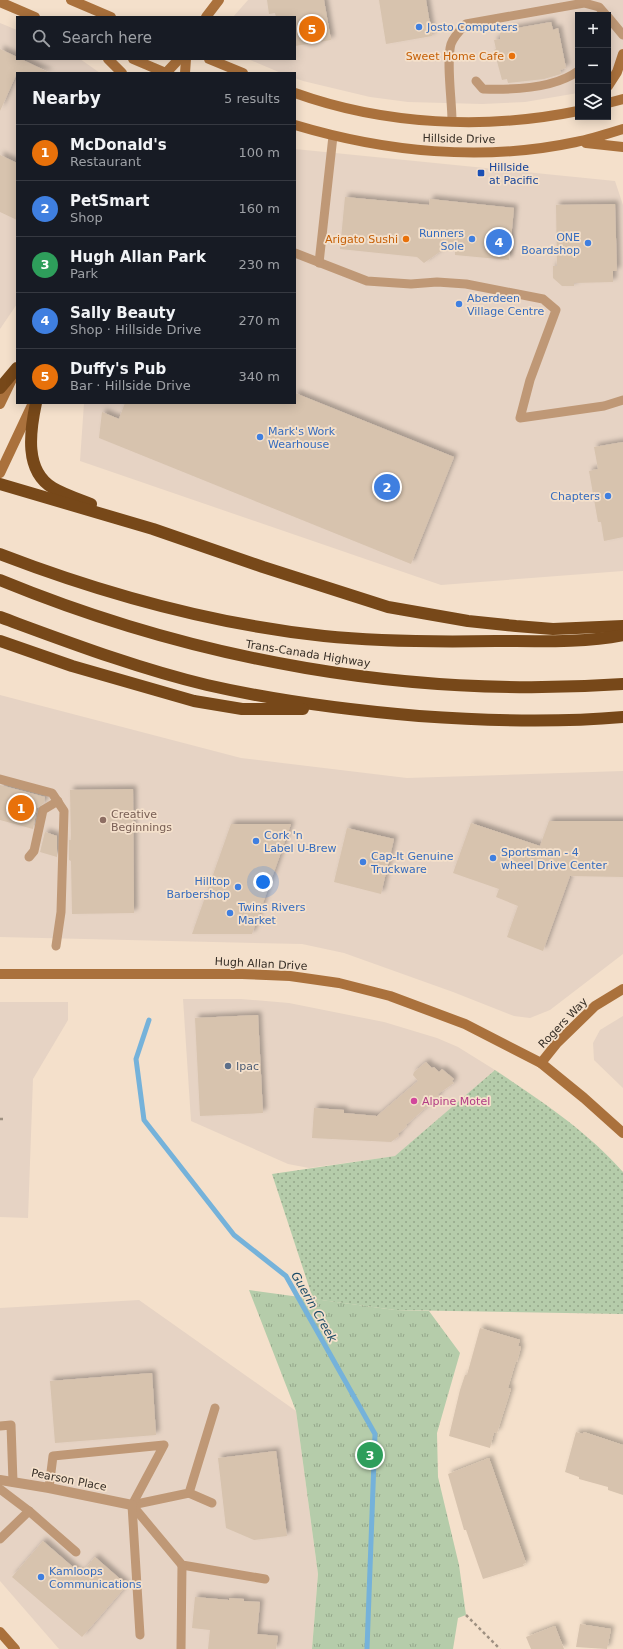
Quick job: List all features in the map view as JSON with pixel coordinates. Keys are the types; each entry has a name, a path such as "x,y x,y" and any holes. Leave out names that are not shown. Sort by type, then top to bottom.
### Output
{"highway":[{"path":"0,388 16,370"},
{"path":"36,404 32,421 31,446 35,468 52,488 153,529"},
{"path":"0,484 153,529 335,591 388,607 468,621 553,629 623,626"},
{"path":"0,554 98,589 204,617 318,635 398,641 446,642 564,640 623,635"},
{"name":"Trans-Canada Highway","path":"0,580 111,620 177,641 274,663 409,682 479,687 542,688 623,684"},
{"path":"0,617 115,658 205,684 270,698 341,709 482,721 541,721 623,717"},
{"path":"0,640 72,666 194,701 242,709 341,709"}],"main road":[{"path":"71,0 109,16"},
{"path":"207,16 219,0"},
{"path":"0,2 33,16"},
{"path":"609,84 617,72 623,54"},
{"path":"109,60 121,72"},
{"path":"135,60 164,72"},
{"path":"167,72 178,60"},
{"path":"185,72 186,60"},
{"path":"211,60 241,72"},
{"name":"Hillside Drive","path":"296,93 337,106 372,113 408,118 452,121 526,119 575,111"},
{"path":"611,102 623,99"},
{"name":"Hillside Drive","path":"296,126 333,136 407,149 454,153 532,149 576,142 623,130"},
{"path":"576,142 601,143 623,147"},
{"path":"0,404 16,371"},
{"path":"0,473 33,404"},
{"name":"Hugh Allan Drive","path":"0,974 242,974 290,976 338,983 390,996 445,1015 500,1041 541,1063 584,1098 623,1133"},
{"name":"Rogers Way","path":"541,1063 557,1043 595,1006 623,989"},
{"path":"0,1632 15,1649"}],"street":[{"name":"Pearson Place","path":"0,1480 49,1488 132,1505"}],"lane":[{"path":"452,121 450,63 451,44 458,32 466,24 584,3 598,7 603,12"},
{"path":"611,21 623,35"},
{"path":"476,81 484,89 508,90 558,82 575,73"},
{"path":"318,263 333,136"},
{"path":"296,253 367,281 411,284 437,282 466,284 543,299 556,310 530,380 520,418 604,406 623,400"},
{"path":"0,778 52,793 64,811 61,912 56,946"},
{"path":"29,857 34,851 43,810 58,801"},
{"path":"189,1493 215,1408"},
{"path":"0,1426 12,1425 13,1482"},
{"path":"49,1488 53,1456 164,1445 132,1505 140,1635"},
{"path":"0,1489 29,1510 76,1552"},
{"path":"132,1505 189,1493 212,1503"},
{"path":"132,1505 182,1565 181,1649"},
{"path":"0,1539 29,1510"},
{"path":"182,1565 265,1579"}],"path":[{"path":"466,1615 500,1649"}],"shaded area":[{"path":"248,0 623,0 623,70 611,74 611,12 575,12 575,94 525,102 482,104 408,102 370,97 303,81 296,78 296,72 279,72 250,60 296,60 296,16 234,16"},
{"path":"0,23 16,30 16,60 81,60 99,72 16,72 16,305 0,329"},
{"name":"Aberdeen Village Centre","path":"296,149 615,181 623,205 623,571 441,585 80,461 84,404 296,404"},
{"path":"0,695 241,758 407,778 623,771 623,954 550,1010 530,1018 514,1016 453,992 344,953 302,944 0,937"},
{"path":"183,999 241,999 289,1003 384,1022 437,1038 458,1047 495,1070 396,1156 309,1168 288,1164 191,1121"},
{"path":"0,1002 68,1002 68,1020 33,1079 28,1218 0,1217"},
{"path":"623,1016 623,1088 594,1060 593,1043 600,1030"},
{"path":"139,1300 296,1411 318,1574 312,1649 59,1649 0,1581 0,1308"}],"green space":[{"path":"495,1070 578,1129 623,1172 623,1314 395,1310 313,1299 272,1174 395,1156"},
{"path":"249,1290 395,1310 429,1311 460,1353 437,1433 438,1477 459,1565 466,1615 458,1618 453,1649 312,1649 318,1574 296,1411"}],"building":[{"path":"267,0 324,0 331,40 296,46 296,16 276,16 275,13 269,14"},
{"path":"379,0 426,0 432,36 386,44"},
{"path":"551,22 553,30 558,28 566,68 560,70 561,74 544,79 508,83 507,79 502,80 494,50 496,49 494,40 500,39 500,31"},
{"path":"0,49 16,57 16,60 23,60 48,72 16,72 16,75 0,111"},
{"path":"0,155 16,163 16,220 0,212"},
{"path":"345,197 429,205 430,199 514,208 509,260 455,255 455,241 424,263 417,257 340,249"},
{"path":"615,204 617,271 613,271 613,282 574,283 574,286 562,286 553,278 553,266 557,266 556,205"},
{"path":"296,393 454,457 411,564 99,438 102,412 119,419 125,404 296,404"},
{"name":"Chapters","path":"623,442 623,537 604,541 601,522 598,522 589,471 598,469 594,447"},
{"path":"0,785 45,797 44,803 37,808 33,829 0,820"},
{"path":"133,789 134,913 72,914 71,861 69,860 69,840 71,840 70,790"},
{"path":"549,821 623,821 623,877 570,876 543,951 507,937 518,906 496,897 499,889 453,873 471,823 540,846"},
{"path":"231,824 291,824 252,934 192,934"},
{"path":"347,828 394,839 381,894 334,882"},
{"path":"45,832 57,836 57,857 40,852"},
{"path":"258,1015 263,1113 200,1116 195,1018"},
{"name":"Alpine Motel","path":"426,1062 439,1072 442,1069 454,1079 452,1081 454,1083 438,1094 439,1096 406,1125 407,1126 398,1134 399,1136 391,1142 312,1138 314,1108 344,1110 344,1113 377,1116 418,1081 413,1075 414,1072"},
{"path":"480,1328 520,1340 518,1346 521,1347 508,1388 511,1389 497,1433 494,1432 490,1448 449,1436 460,1390 465,1375 467,1375"},
{"path":"152,1373 156,1435 55,1443 50,1381"},
{"path":"576,1432 583,1434 584,1432 623,1445 623,1495 608,1490 608,1487 579,1479 579,1477 565,1472"},
{"path":"276,1451 287,1536 254,1540 226,1528 218,1458"},
{"path":"489,1458 526,1563 523,1564 524,1566 483,1579 466,1530 464,1530 448,1474"},
{"path":"43,1541 81,1574 95,1557 127,1585 82,1637 12,1577"},
{"path":"195,1597 229,1600 229,1598 244,1599 244,1601 260,1602 257,1634 278,1636 276,1649 208,1649 210,1630 192,1628"},
{"path":"580,1624 611,1629 607,1649 576,1647"},
{"path":"555,1626 564,1649 531,1649 526,1637"}],"waterway":[{"name":"Guerin Creek","path":"149,1020 136,1059 144,1120 234,1235 286,1276 375,1434 367,1649"}],"place":[{"name":"Josto Computers","path":"419,27"},
{"name":"Duffy's Pub","path":"312,29"},
{"name":"Sweet Home Cafe","path":"512,56"},
{"name":"Hillside at Pacific","path":"481,173"},
{"name":"Arigato Sushi","path":"406,239"},
{"name":"Runners Sole","path":"472,239"},
{"name":"Sally Beauty","path":"499,242"},
{"name":"ONE Boardshop","path":"588,243"},
{"name":"Aberdeen Village Centre","path":"459,304"},
{"name":"Mark's Work Wearhouse","path":"260,437"},
{"name":"PetSmart","path":"387,487"},
{"name":"Chapters","path":"608,496"},
{"name":"McDonald's","path":"21,808"},
{"name":"Creative Beginnings","path":"103,820"},
{"name":"Cork 'n Label U-Brew","path":"256,841"},
{"name":"Sportsman - 4 wheel Drive Center","path":"493,858"},
{"name":"Cap-It Genuine Truckware","path":"363,862"},
{"name":"Hilltop Barbershop","path":"238,887"},
{"name":"Twins Rivers Market","path":"230,913"},
{"name":"Ipac","path":"228,1066"},
{"name":"Alpine Motel","path":"414,1101"},
{"name":"Hugh Allan Park","path":"370,1455"},
{"name":"Kamloops Communications","path":"41,1577"}]}
